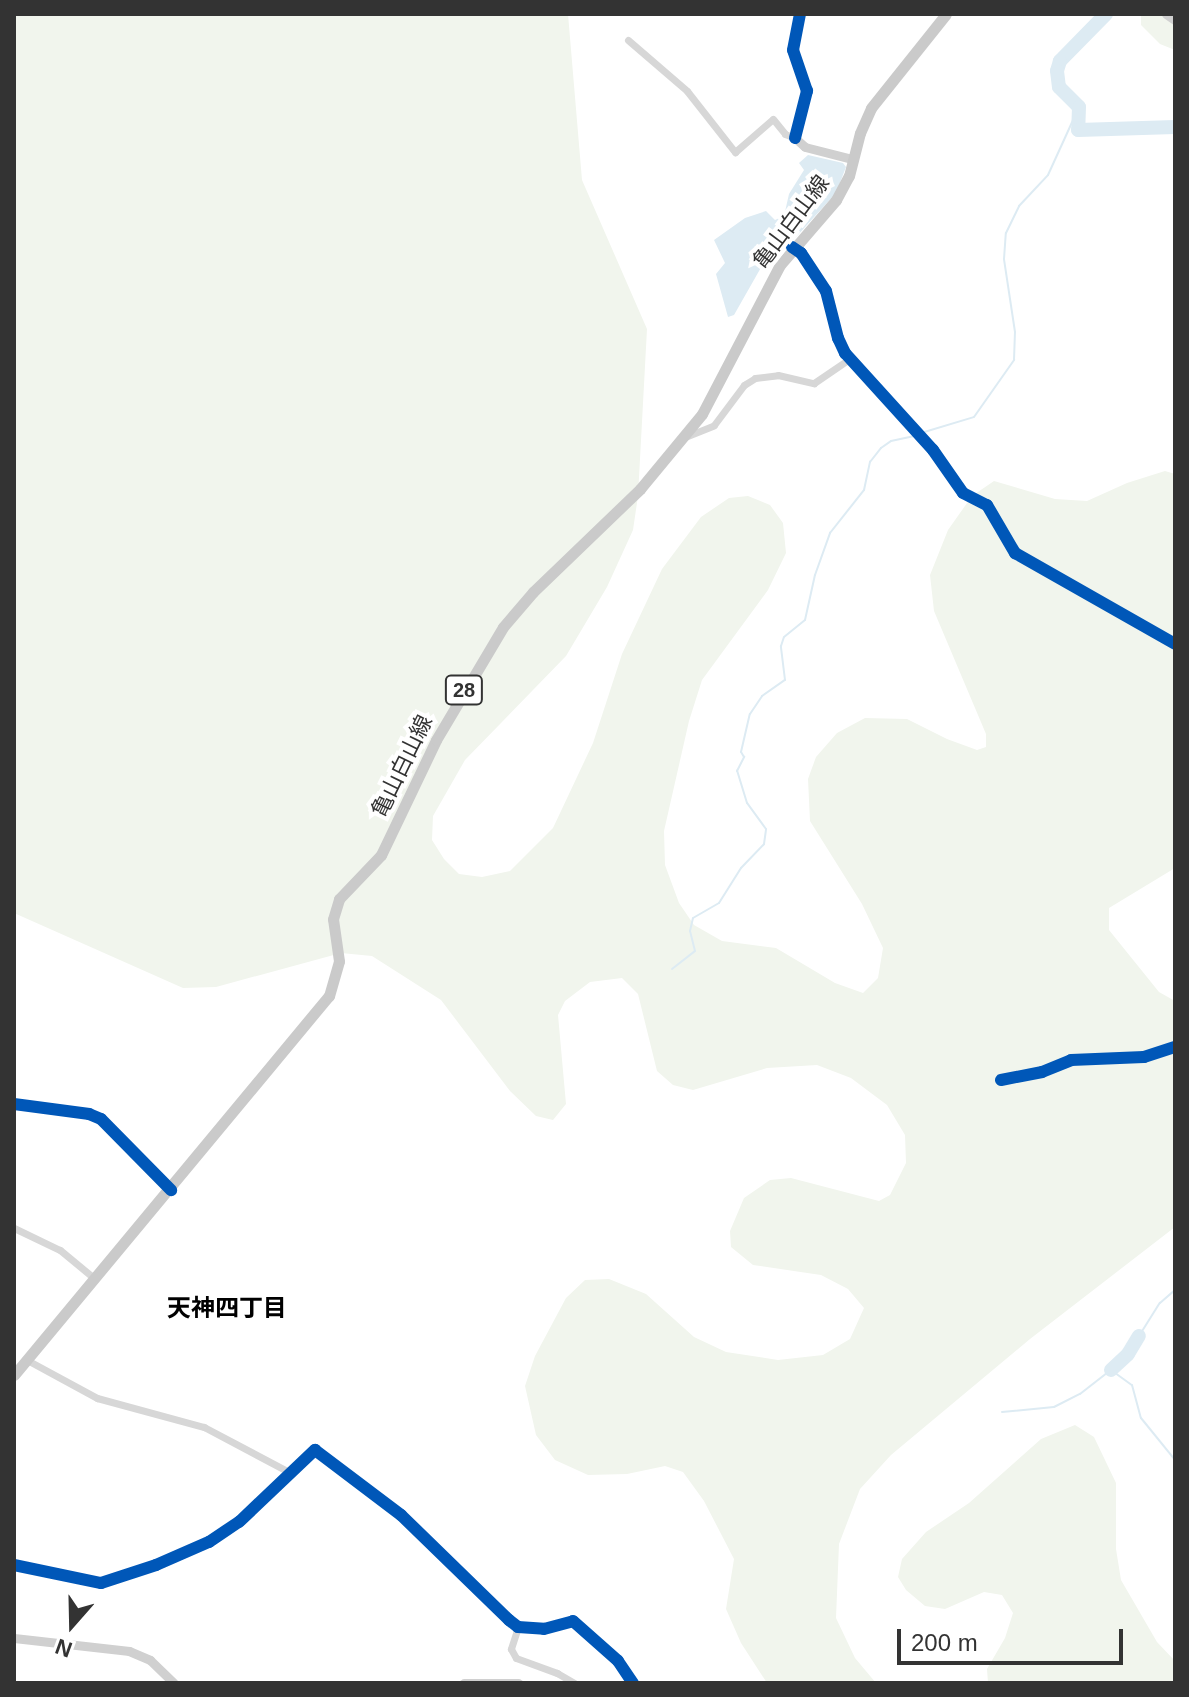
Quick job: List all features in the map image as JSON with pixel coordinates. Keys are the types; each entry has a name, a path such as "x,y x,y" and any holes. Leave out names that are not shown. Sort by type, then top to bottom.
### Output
{"main road":[{"path":"800,14 793,50 807,91 795,138 805,147 852,159"},
{"name":"亀山白山線","path":"14,1375 171,1190 329,996 339,961 333,919 339,899 381,855 436,740 503,627 533,592 640,489 702,414 765,291 792,247 836,200 849,176 871,108 946,14"},
{"path":"1166,14 1175,20"},
{"path":"14,1638 129,1651 150,1660 174,1683"},
{"path":"464,1683 518,1683"}],"street":[{"path":"628,40 687,91 735,152 773,119 785,134 795,138"},
{"path":"792,247 801,253 826,291 838,338 849,359 888,397 963,493 987,505 1019,557 1175,644"},
{"path":"683,437 714,425 744,385 755,378 778,375 814,383 849,359"},
{"path":"1001,1080 1042,1072 1071,1060 1144,1057 1175,1047"},
{"path":"14,1104 89,1114 101,1119 171,1190"},
{"path":"14,1228 60,1250 95,1279"},
{"path":"27,1360 97,1398 204,1427 238,1442 291,1473"},
{"path":"14,1565 86,1581 110,1582 209,1542 259,1505 315,1450 401,1515 471,1586 518,1627 551,1629 573,1621 618,1661 633,1683"},
{"path":"518,1627 511,1649 516,1658 557,1673 574,1683"}],"shaded area":[{"path":"14,14 568,14 582,180 647,329 638,496 633,530 607,587 566,656 465,760 433,816 432,840 444,859 459,874 482,877 510,871 553,828 593,743 622,654 662,569 701,517 729,498 748,496 770,505 783,523 786,553 768,590 702,680 689,721 664,831 665,865 679,903 694,925 722,941 776,948 835,983 863,993 878,978 883,948 862,904 810,821 808,779 816,757 837,733 865,718 907,719 977,750 986,747 986,734 934,611 930,575 948,530 972,496 994,481 1055,499 1087,501 1127,483 1165,471 1175,474 1175,868 1109,908 1109,930 1159,992 1175,1001 1175,1227 1030,1339 891,1455 860,1489 839,1544 836,1618 855,1658 876,1683 767,1683 741,1643 726,1609 734,1559 704,1501 683,1472 665,1466 627,1474 588,1475 555,1460 536,1435 525,1386 535,1356 566,1298 585,1280 609,1279 646,1294 694,1337 726,1352 778,1360 823,1355 850,1339 864,1308 848,1289 821,1275 753,1265 731,1247 730,1231 744,1198 770,1180 791,1178 879,1201 890,1195 906,1163 905,1135 887,1105 851,1078 817,1065 767,1068 693,1090 673,1085 657,1071 638,994 622,978 590,982 565,1001 558,1015 566,1104 553,1120 536,1116 510,1091 441,1000 372,956 341,953 216,987 183,988 14,913"},
{"path":"1141,14 1175,14 1175,50 1160,44 1141,25"},
{"path":"808,155 843,163 846,167 836,193 776,259 763,264 734,315 728,317 716,274 725,263 714,240 745,218 766,211 775,220 784,216 789,194 804,170 799,163"},
{"path":"1075,1425 1094,1437 1116,1483 1116,1549 1121,1580 1157,1642 1175,1661 1175,1683 988,1683 987,1669 1005,1638 1013,1613 1002,1595 984,1592 945,1609 925,1606 906,1590 898,1577 902,1559 926,1532 969,1503 1041,1439"}],"waterway":[{"path":"1106,14 1060,61 1057,71 1059,87 1079,107 1078,130 1175,127"},
{"path":"921,433 974,417 1014,360 1015,332 1004,259 1006,233 1019,206 1048,175 1079,107"},
{"path":"672,969 695,951 690,931 693,918 719,903 741,868 764,844 766,829 747,803 737,771 744,757 741,752 750,714 762,696 785,680 781,646 784,637 805,620 815,575 830,533 864,490 870,462 881,448 891,441 915,436"},
{"path":"1139,1336 1160,1303 1175,1290"},
{"path":"1111,1370 1128,1354 1139,1336"},
{"path":"1002,1412 1054,1407 1080,1394 1111,1370 1132,1385 1141,1418 1175,1460"}],"cycle path":[{"path":"795,138 807,91 793,50 800,14"},
{"path":"792,247 801,253 826,291 845,353 933,450 963,493 987,505 1015,553 1175,644"},
{"path":"1001,1080 1042,1072 1071,1060 1144,1057 1175,1047"},
{"path":"14,1104 89,1114 101,1119 171,1190"},
{"path":"14,1565 101,1583 156,1565 209,1542 239,1522 315,1450 401,1515 518,1627 544,1629 573,1621 618,1661 633,1683"}],"district":[{"name":"天神四丁目","path":"227,1308"}]}
